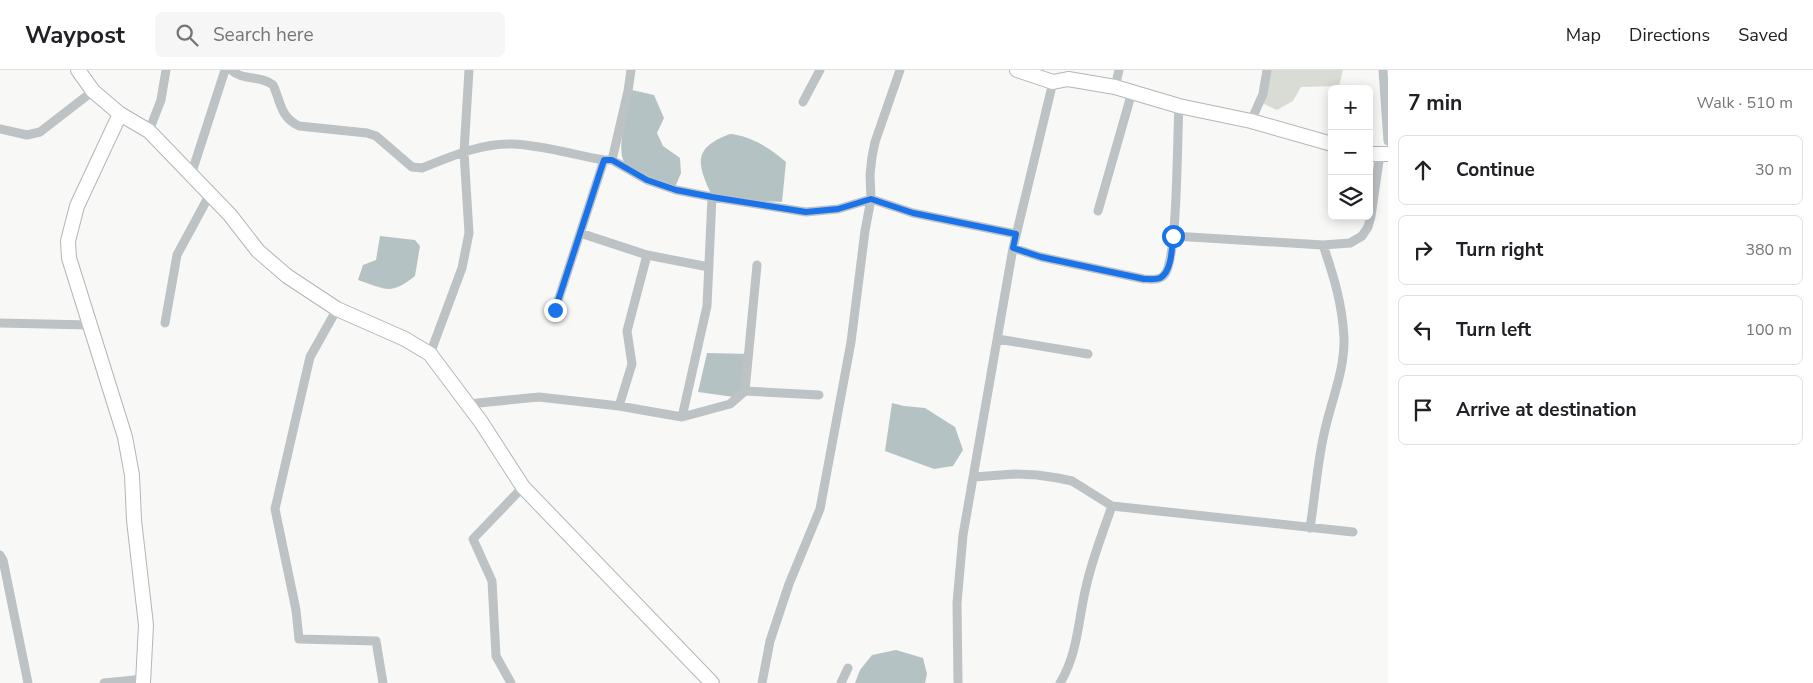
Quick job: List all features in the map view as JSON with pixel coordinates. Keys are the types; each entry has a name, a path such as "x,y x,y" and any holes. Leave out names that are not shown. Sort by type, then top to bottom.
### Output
{"street":[{"path":"78,70 93,91 120,114 149,132 230,215 258,251 287,276 337,309 405,338 430,354 468,404 523,487 712,683"},
{"path":"149,132 161,100 166,70"},
{"path":"191,175 225,70"},
{"path":"232,70 236,74 263,79 273,85 285,114 292,122 299,126 367,133 376,136 412,167 422,168 464,152 490,146 511,144 533,146 608,160 647,180 676,190 712,197 806,212 838,209 871,199 913,213 1016,234"},
{"path":"430,354 462,268 469,233 464,152 469,70"},
{"path":"555,310 580,233 608,160 628,91 631,70"},
{"path":"803,102 820,70"},
{"path":"762,683 770,641 789,584 820,509 851,342 865,231 871,199 870,175 875,142 900,70"},
{"path":"1017,70 1053,82 1068,79 1115,87 1179,106 1252,121 1328,143"},
{"path":"1115,87 1119,70"},
{"path":"1252,121 1263,94 1268,70"},
{"path":"1383,70 1388,141"},
{"path":"958,683 957,603 963,535 1013,248 1053,82"},
{"path":"0,129 26,135 40,132 93,91"},
{"path":"1098,211 1132,92"},
{"path":"1013,248 1041,257 1144,279 1161,278 1168,268 1173,236 1179,106"},
{"path":"104,683 143,681 146,625 134,520 132,475 125,437 69,258 68,241 77,206 120,114"},
{"path":"1173,236 1323,245 1350,243 1362,236 1368,227 1379,154"},
{"path":"165,323 177,255 210,194"},
{"path":"682,417 707,306 712,197"},
{"path":"580,233 647,255 709,267"},
{"path":"1310,528 1321,448 1340,375 1344,339 1339,293 1323,245"},
{"path":"619,406 632,364 628,331 647,255"},
{"path":"468,404 539,397 619,406 682,417 730,404 745,391 757,265"},
{"path":"337,309 310,357 274,509 296,610 299,639 376,641 383,683"},
{"path":"0,323 90,325"},
{"path":"998,338 1088,354"},
{"path":"745,391 819,395"},
{"path":"974,477 1037,474 1072,481 1112,506 1353,532"},
{"path":"511,683 496,656 492,581 473,539 523,487"},
{"path":"1060,683 1068,671 1074,654 1086,584 1112,506"},
{"path":"0,555 3,560 28,683"},
{"path":"841,683 848,668"}],"shaded area":[{"path":"1263,70 1343,70 1339,85 1301,87 1293,101 1277,110 1258,101"},
{"path":"632,90 654,95 664,118 657,133 663,146 680,158 681,173 675,187 636,171 625,163 622,157 623,128"},
{"path":"730,134 745,137 760,144 786,162 782,202 712,196 703,175 701,158 709,145"},
{"path":"380,236 415,240 420,246 415,276 399,286 388,289 358,280 363,265 376,260"},
{"path":"707,353 752,354 741,398 698,392"},
{"path":"892,403 925,408 955,427 963,450 953,466 934,469 885,451"},
{"path":"896,650 923,658 927,674 925,683 855,683 860,670 872,655"}],"route":[{"path":"555,310 604,160 612,160 647,180 676,190 806,212 838,209 871,199 913,213 1016,234 1013,248 1041,257 1144,279 1161,278 1165,274 1168,268 1173,236"}]}
